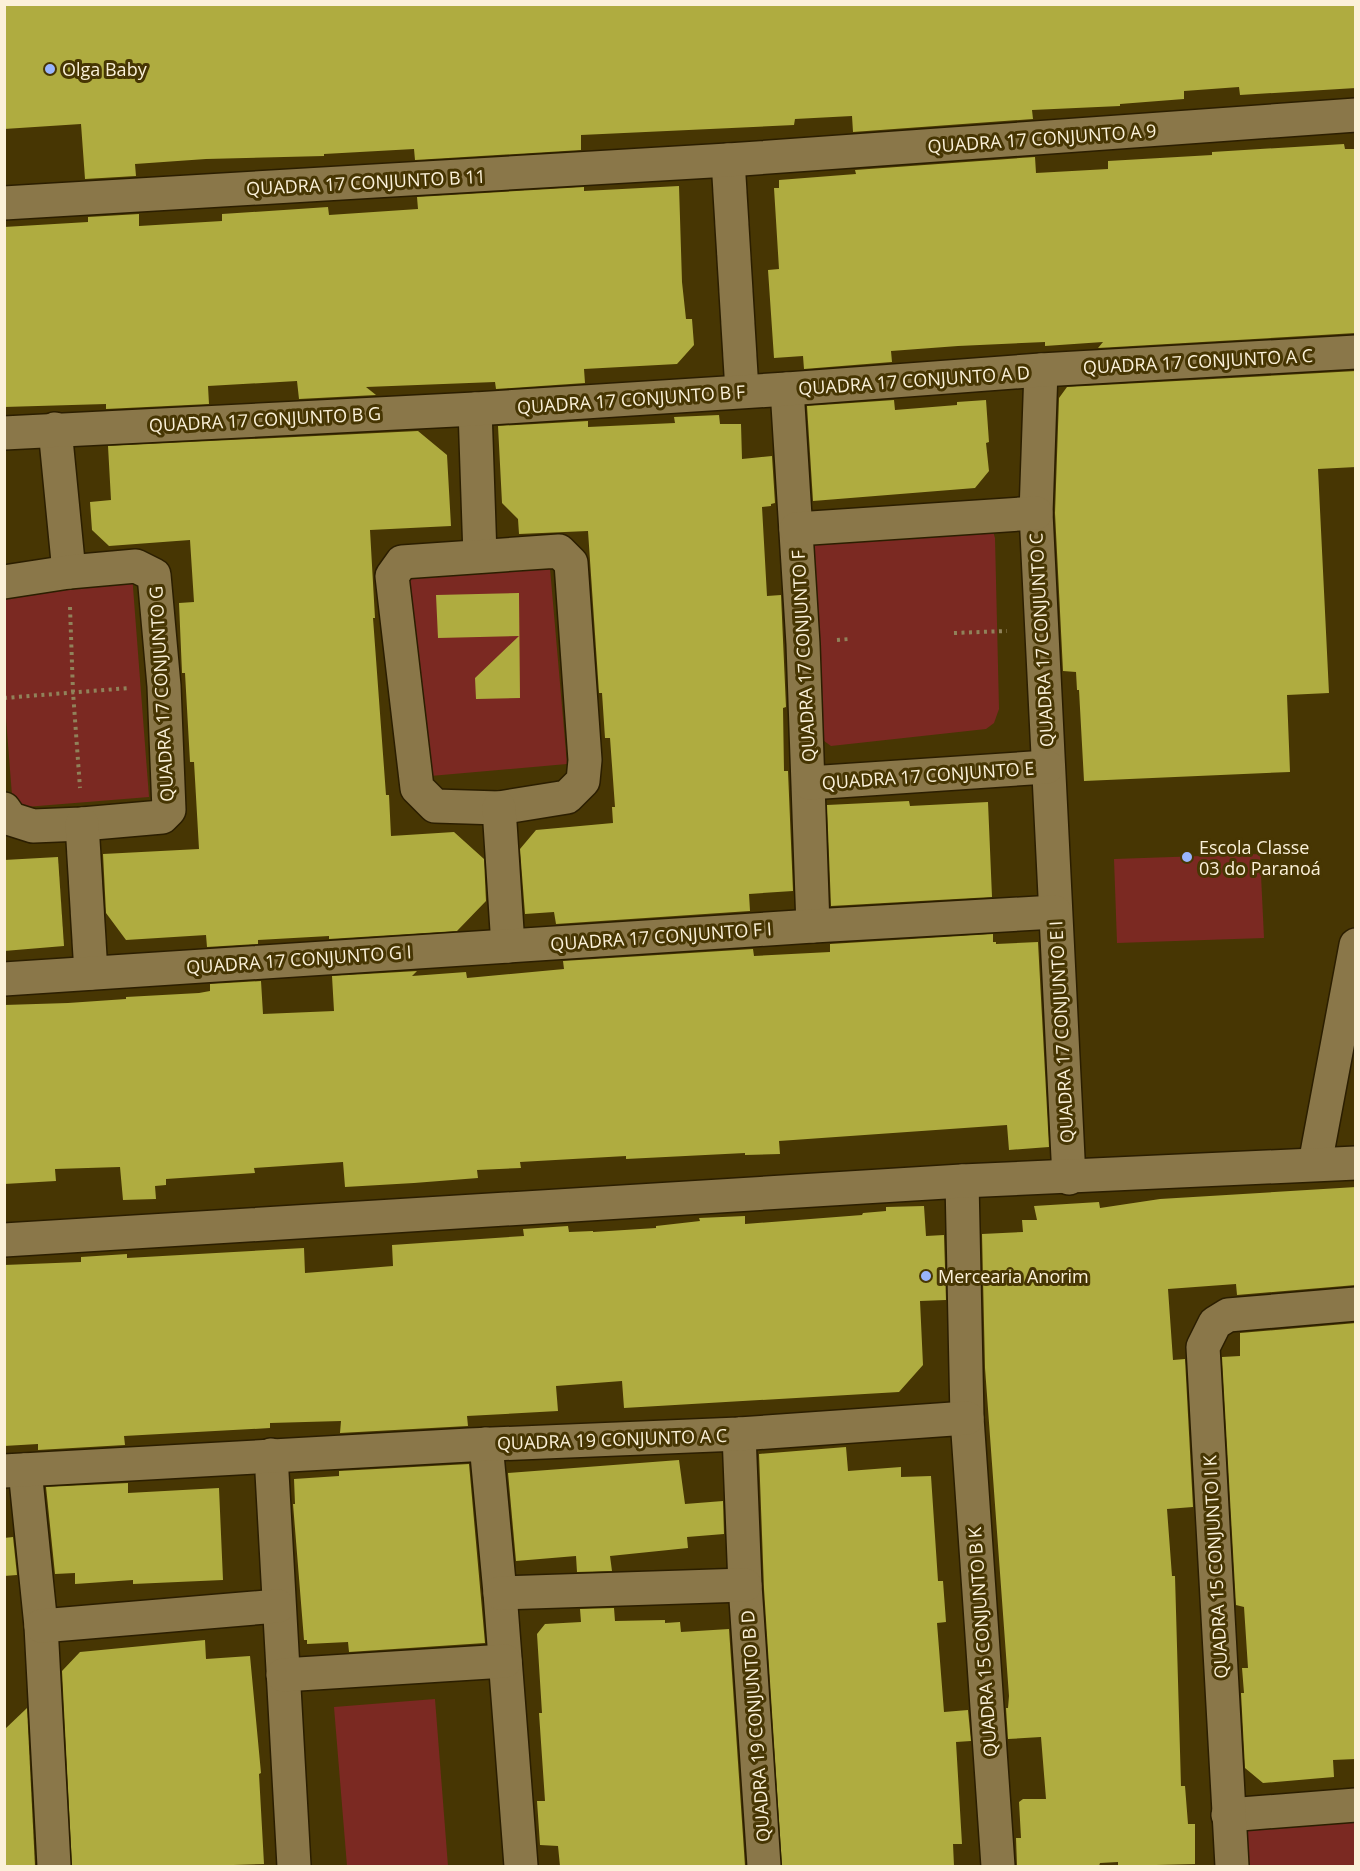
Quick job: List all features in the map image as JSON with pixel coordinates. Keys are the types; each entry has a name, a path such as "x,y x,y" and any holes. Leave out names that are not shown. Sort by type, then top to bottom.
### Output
{"street":[{"name":"QUADRA 17 CONJUNTO A 9","path":"728,160 1356,115"},
{"name":"QUADRA 17 CONJUNTO B 11","path":"4,203 728,160"},
{"path":"728,160 742,391"},
{"name":"QUADRA 17 CONJUNTO A C","path":"1041,370 1356,352"},
{"name":"QUADRA 17 CONJUNTO A D","path":"787,389 1041,370"},
{"name":"QUADRA 17 CONJUNTO C","path":"1041,370 1036,513 1055,912"},
{"name":"QUADRA 17 CONJUNTO B F","path":"475,409 787,389"},
{"name":"QUADRA 17 CONJUNTO F","path":"787,389 809,783 813,926"},
{"path":"475,409 480,556"},
{"name":"QUADRA 17 CONJUNTO B G","path":"4,433 475,409"},
{"path":"4,582 69,572 55,429"},
{"path":"796,529 1036,513"},
{"path":"559,551 571,563 585,760 583,781 567,796 499,808 435,806 417,788 392,576 402,562 559,551"},
{"name":"QUADRA 17 CONJUNTO G","path":"4,809 10,819 33,826 162,817 168,810 164,686 154,575 136,566 69,572"},
{"name":"QUADRA 17 CONJUNTO E","path":"809,783 1047,767"},
{"path":"499,808 508,946"},
{"path":"82,824 91,973"},
{"name":"QUADRA 17 CONJUNTO E I","path":"813,926 1055,912 1069,1178"},
{"name":"QUADRA 17 CONJUNTO F I","path":"508,946 813,926"},
{"path":"1315,1164 1356,945"},
{"name":"QUADRA 17 CONJUNTO G I","path":"4,979 508,946"},
{"path":"4,1240 962,1181 1069,1178 1356,1163"},
{"name":"QUADRA 15 CONJUNTO B K","path":"962,1181 967,1418 998,1866"},
{"name":"QUADRA 15 CONJUNTO I K","path":"1232,1866 1203,1347 1215,1323 1228,1315 1356,1304"},
{"name":"QUADRA 19 CONJUNTO A C","path":"15,1471 486,1444 739,1434 967,1418"},
{"name":"QUADRA 19 CONJUNTO B D","path":"739,1434 745,1585 764,1866"},
{"path":"486,1444 500,1593 520,1866"},
{"path":"271,1455 294,1866"},
{"path":"15,1471 40,1626 54,1866"},
{"path":"500,1593 745,1585"},
{"path":"40,1626 278,1606"},
{"path":"283,1675 505,1661"},
{"path":"1228,1815 1356,1805"}],"path":[{"path":"69,572 73,692 82,824"},
{"path":"954,633 1041,629"},
{"path":"4,698 164,686"}],"shaded area":[{"path":"992,528 995,538 999,709 994,723 986,729 831,746 820,738 809,534"},
{"path":"549,557 567,764 419,777 401,569"},
{"path":"131,561 149,797 13,808 4,693 4,575"},
{"path":"1260,854 1264,938 1117,943 1114,859"},
{"path":"435,1699 448,1866 347,1866 334,1707"},
{"path":"1355,1817 1355,1866 1244,1866 1241,1826"}],"building":[{"path":"4,4 1356,4 1356,88 1240,95 1239,87 1184,91 1184,99 1120,104 1120,106 1032,110 1033,119 853,132 852,116 795,119 794,125 581,135 581,150 415,160 414,149 324,154 324,156 206,159 135,164 136,176 85,179 81,124 4,129"},
{"path":"1344,144 1345,149 1356,149 1356,333 1098,348 1103,342 1045,346 1045,342 958,346 891,351 892,362 804,369 803,356 774,358 768,270 779,269 774,188 779,188 779,180 856,174 855,170 1035,157 1036,173 1108,169 1108,161"},
{"path":"679,186 682,282 686,319 692,319 694,345 677,364 584,369 585,383 496,389 495,382 366,387 376,395 299,399 297,381 208,386 209,404 106,409 106,404 4,407 4,227 88,222 88,217 139,214 139,226 222,221 222,214 328,207 329,215 418,209 417,197 584,187 584,191"},
{"path":"1356,371 1356,467 1318,469 1329,693 1287,695 1290,772 1084,781 1076,672 1063,671 1055,513 1059,398 1067,387"},
{"path":"894,400 895,410 957,405 957,402 986,400 989,442 986,443 989,471 975,488 813,501 807,406"},
{"path":"719,415 720,424 741,424 742,459 772,456 775,503 762,507 767,596 781,595 786,707 783,708 784,771 788,771 793,891 749,894 750,911 556,924 554,912 525,914 520,849 536,830 613,823 612,807 615,807 610,738 605,738 602,693 599,693 588,531 519,534 518,519 502,503 498,426 588,421 588,427 675,423 674,417"},
{"path":"418,431 447,455 451,526 370,530 375,618 373,618 391,836 454,832 484,859 486,901 457,931 329,939 329,936 258,940 258,944 207,947 206,935 126,940 106,913 103,854 199,849 194,762 190,762 185,673 182,673 179,603 194,602 190,540 109,546 92,530 90,502 111,500 108,446"},
{"path":"519,593 520,698 476,699 475,678 519,636 438,638 436,595"},
{"path":"909,801 910,806 988,802 992,897 831,906 827,805"},
{"path":"58,857 64,946 4,951 4,860"},
{"path":"993,934 993,942 996,944 1038,942 1049,1147 1009,1150 1007,1125 779,1141 780,1154 745,1155 745,1153 626,1159 626,1156 520,1162 521,1168 477,1170 478,1178 345,1187 343,1162 254,1168 255,1173 166,1179 166,1185 155,1186 156,1199 123,1200 120,1167 55,1169 56,1181 4,1184 4,1005 68,1003 199,993 210,991 210,984 261,981 263,1014 334,1011 332,976 417,971 412,976 466,972 467,978 564,969 563,961 753,949 754,956 830,952 830,944"},
{"path":"1356,1187 1356,1285 1237,1295 1236,1284 1168,1289 1173,1360 1185,1359 1193,1507 1167,1509 1172,1576 1175,1576 1181,1786 1185,1786 1188,1824 1195,1824 1195,1864 1118,1866 1118,1862 1100,1863 1099,1866 1017,1866 1016,1838 1021,1838 1019,1802 1023,1799 1046,1799 1041,1737 1008,1739 1006,1708 1008,1708 1009,1696 985,1368 982,1234 1023,1232 1022,1220 1037,1220 1034,1206 1099,1202 1100,1208 1160,1199"},
{"path":"924,1206 926,1236 944,1235 946,1300 920,1301 923,1365 899,1392 624,1408 622,1381 556,1386 558,1411 467,1416 468,1426 340,1433 341,1421 270,1423 270,1428 124,1436 125,1445 38,1450 38,1444 4,1446 4,1265 81,1262 81,1257 127,1254 127,1258 304,1248 305,1273 393,1266 392,1245 524,1236 523,1229 568,1226 569,1232 593,1232 656,1228 656,1226 700,1221 699,1218 745,1216 745,1224 862,1215 863,1213 886,1211 886,1207"},
{"path":"1356,1323 1356,1759 1333,1760 1334,1777 1263,1783 1245,1768 1241,1693 1244,1693 1242,1668 1248,1668 1244,1607 1236,1605 1222,1357 1240,1356 1240,1333"},
{"path":"846,1447 848,1471 901,1467 901,1477 931,1476 938,1581 943,1581 946,1622 937,1623 944,1712 968,1710 971,1741 956,1742 962,1844 953,1844 954,1866 782,1866 764,1589 759,1454"},
{"path":"679,1460 685,1504 723,1501 724,1534 687,1537 688,1548 610,1556 612,1571 577,1572 576,1556 516,1561 508,1473"},
{"path":"469,1464 485,1643 349,1652 348,1642 307,1644 307,1640 304,1640 293,1504 295,1504 294,1479 339,1476 339,1471"},
{"path":"128,1483 128,1493 219,1488 223,1580 133,1584 133,1580 75,1584 75,1573 55,1574 46,1487"},
{"path":"13,1537 17,1575 4,1576 4,1538"},
{"path":"614,1608 615,1621 680,1622 681,1632 729,1629 745,1866 560,1866 558,1846 540,1845 537,1801 545,1801 537,1634 545,1624 581,1622 580,1609"},
{"path":"205,1640 206,1659 250,1656 261,1773 259,1774 264,1864 72,1866 62,1671 80,1652"},
{"path":"27,1708 35,1866 4,1866 4,1730"}],"place":[{"name":"Olga Baby","path":"50,69"},
{"name":"Escola Classe 03 do Paranoá","path":"1187,857"},
{"name":"Mercearia Anorim","path":"926,1276"}]}
